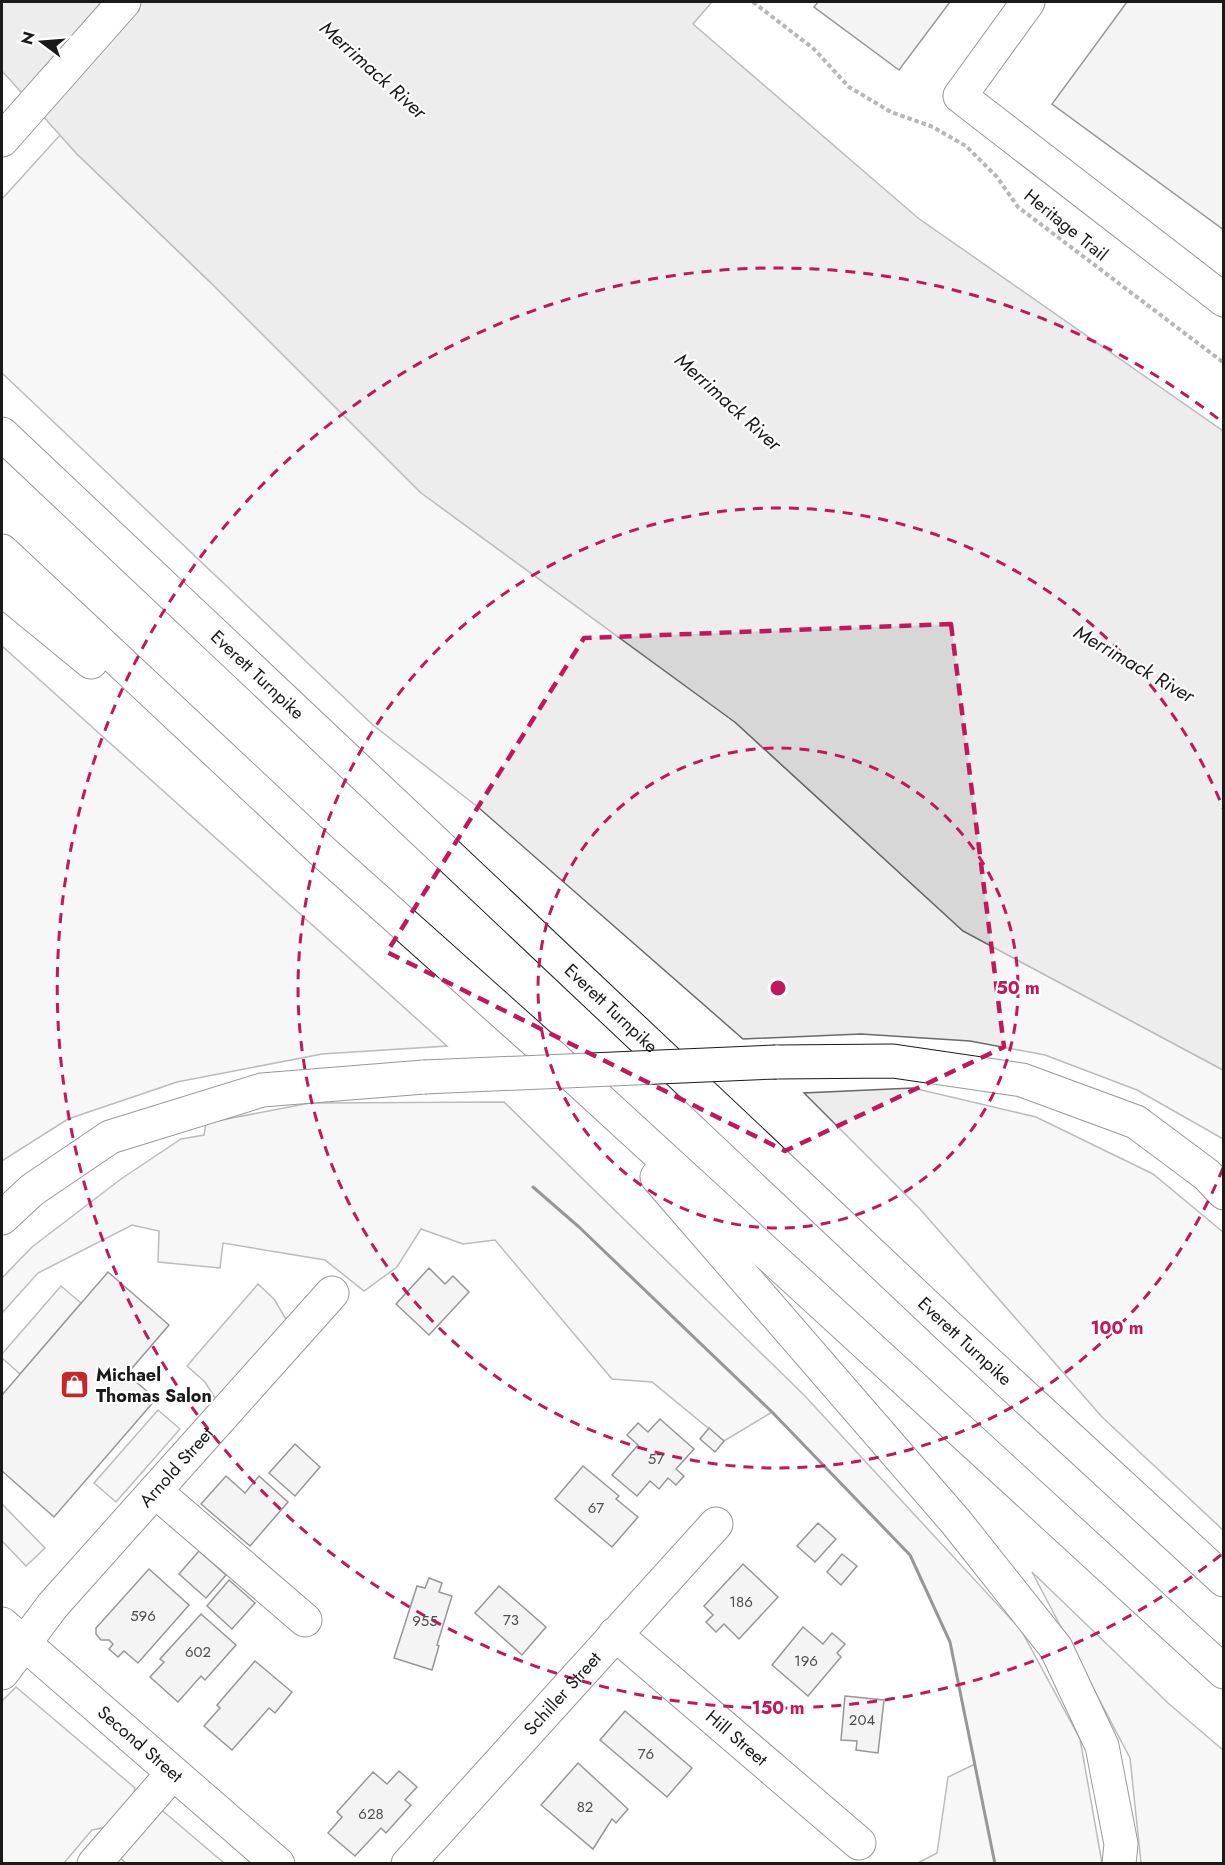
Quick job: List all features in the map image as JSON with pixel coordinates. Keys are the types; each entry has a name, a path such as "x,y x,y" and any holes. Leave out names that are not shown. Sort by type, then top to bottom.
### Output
{"main road":[{"path":"2,140 124,2"},
{"path":"1028,2 960,96 1224,300"},
{"name":"Everett Turnpike","path":"2,434 925,1305 1224,1580"},
{"path":"2,551 321,850 554,1058 1224,1672"},
{"path":"2,589 321,850"},
{"path":"554,1058 956,1522 1056,1648 1102,1746 1121,1844 1119,1863"},
{"path":"2,1218 32,1190 110,1137 262,1090 424,1077 776,1062 893,1061 1022,1080 1136,1122 1207,1175 1224,1193"},
{"name":"Arnold Street","path":"2,1673 12,1634 53,1605 332,1293"},
{"path":"155,1491 305,1620"},
{"name":"Schiller Street","path":"408,1863 716,1524"},
{"name":"Second Street","path":"12,1634 278,1863"},
{"name":"Hill Street","path":"615,1634 859,1843"},
{"path":"94,1863 172,1774"}],"path":[{"name":"Heritage Trail","path":"753,2 814,49 849,87 891,112 933,127 966,146 997,177 1018,207 1224,363"}],"highlighted area":[{"path":"951,624 1004,1047 785,1151 387,952 584,638"}],"shaded area":[{"path":"60,135 208,280 736,723 963,931 1223,1070 1223,1139 1137,1090 1045,1055 970,1041 861,1034 743,1039 479,808 373,725 2,373 2,199"},
{"path":"2,646 447,1046 322,1054 177,1082 68,1119 2,1161"},
{"path":"913,1088 1036,1117 1153,1174 1223,1232 1223,1530 1102,1417 920,1209 804,1093"},
{"path":"504,1102 804,1395 1021,1630 1080,1739 1102,1863 918,1863 937,1853 948,1777 975,1764 950,1642 910,1555 772,1412 724,1441 652,1382 612,1379 495,1240 463,1244 421,1229 397,1267 364,1291 325,1260 223,1243 220,1268 158,1262 159,1231 132,1225 38,1273 2,1313 2,1278 32,1247 121,1179 181,1139 204,1135 206,1123 310,1103"},
{"path":"258,1284 274,1299 287,1321 217,1401 205,1382 187,1366"},
{"path":"61,1286 81,1303 20,1374 2,1358 2,1354"},
{"path":"158,1410 180,1429 116,1502 94,1483"},
{"path":"2,1504 45,1548 26,1566 2,1541"},
{"path":"1032,1572 1168,1703 1223,1750 1223,1863 1141,1863 1130,1758"},
{"path":"16,1687 135,1788 132,1800 107,1827 92,1830 64,1863 2,1864 2,1701"},
{"path":"157,1806 224,1863 126,1863 115,1854"}],"water":[{"name":"Merrimack River","path":"2,2 712,2 693,24 918,218 1223,431 1223,1070 963,931 736,723 421,493 208,280 77,154 2,71"}],"building":[{"path":"818,2 950,2 899,70 814,7"},
{"path":"1127,2 1224,2 1224,230 1052,104"},
{"path":"429,1268 445,1284 453,1276 469,1292 429,1335 396,1304"},
{"name":"Michael Thomas Salon","path":"108,1272 169,1325 127,1374 156,1399 54,1517 2,1471 2,1395"},
{"path":"660,1419 694,1449 676,1469 684,1476 676,1485 668,1478 659,1489 650,1481 637,1496 612,1475 638,1445 627,1435 638,1423 648,1432"},
{"path":"709,1428 724,1441 715,1452 700,1439"},
{"path":"295,1444 320,1467 295,1496 269,1473"},
{"path":"583,1466 619,1496 616,1499 638,1517 612,1547 555,1499"},
{"path":"226,1476 245,1493 259,1476 288,1502 250,1546 201,1504"},
{"path":"818,1523 836,1539 815,1562 797,1546"},
{"path":"199,1551 226,1575 206,1598 179,1574"},
{"path":"842,1554 857,1566 841,1585 827,1572"},
{"path":"743,1564 778,1597 739,1639 724,1624 716,1632 706,1622 713,1615 704,1606"},
{"path":"149,1569 189,1605 138,1663 124,1651 118,1657 109,1649 113,1644 109,1640 101,1640 96,1634 96,1628"},
{"path":"429,1578 442,1583 439,1592 452,1596 432,1670 394,1658 417,1586 425,1588"},
{"path":"229,1580 255,1603 232,1629 207,1606"},
{"path":"499,1586 546,1627 522,1655 475,1613"},
{"path":"201,1614 236,1645 205,1680 201,1676 178,1702 150,1677 164,1662 160,1659"},
{"path":"803,1627 823,1644 832,1633 845,1644 837,1653 841,1657 808,1696 772,1665"},
{"path":"255,1661 292,1692 275,1713 269,1708 232,1750 204,1726 220,1708 217,1705"},
{"path":"845,1696 884,1700 878,1753 856,1750 857,1741 841,1740"},
{"path":"625,1711 692,1768 667,1797 600,1740"},
{"path":"578,1763 628,1809 616,1823 612,1819 593,1849 541,1805"},
{"path":"399,1771 417,1787 405,1800 411,1805 386,1833 381,1828 355,1856 328,1833 342,1817 337,1812 373,1772 387,1784"}],"wall":[{"path":"533,1187 579,1227 772,1412 910,1555 950,1642 995,1864"}],"place":[{"name":"Michael Thomas Salon","path":"75,1385"}]}
